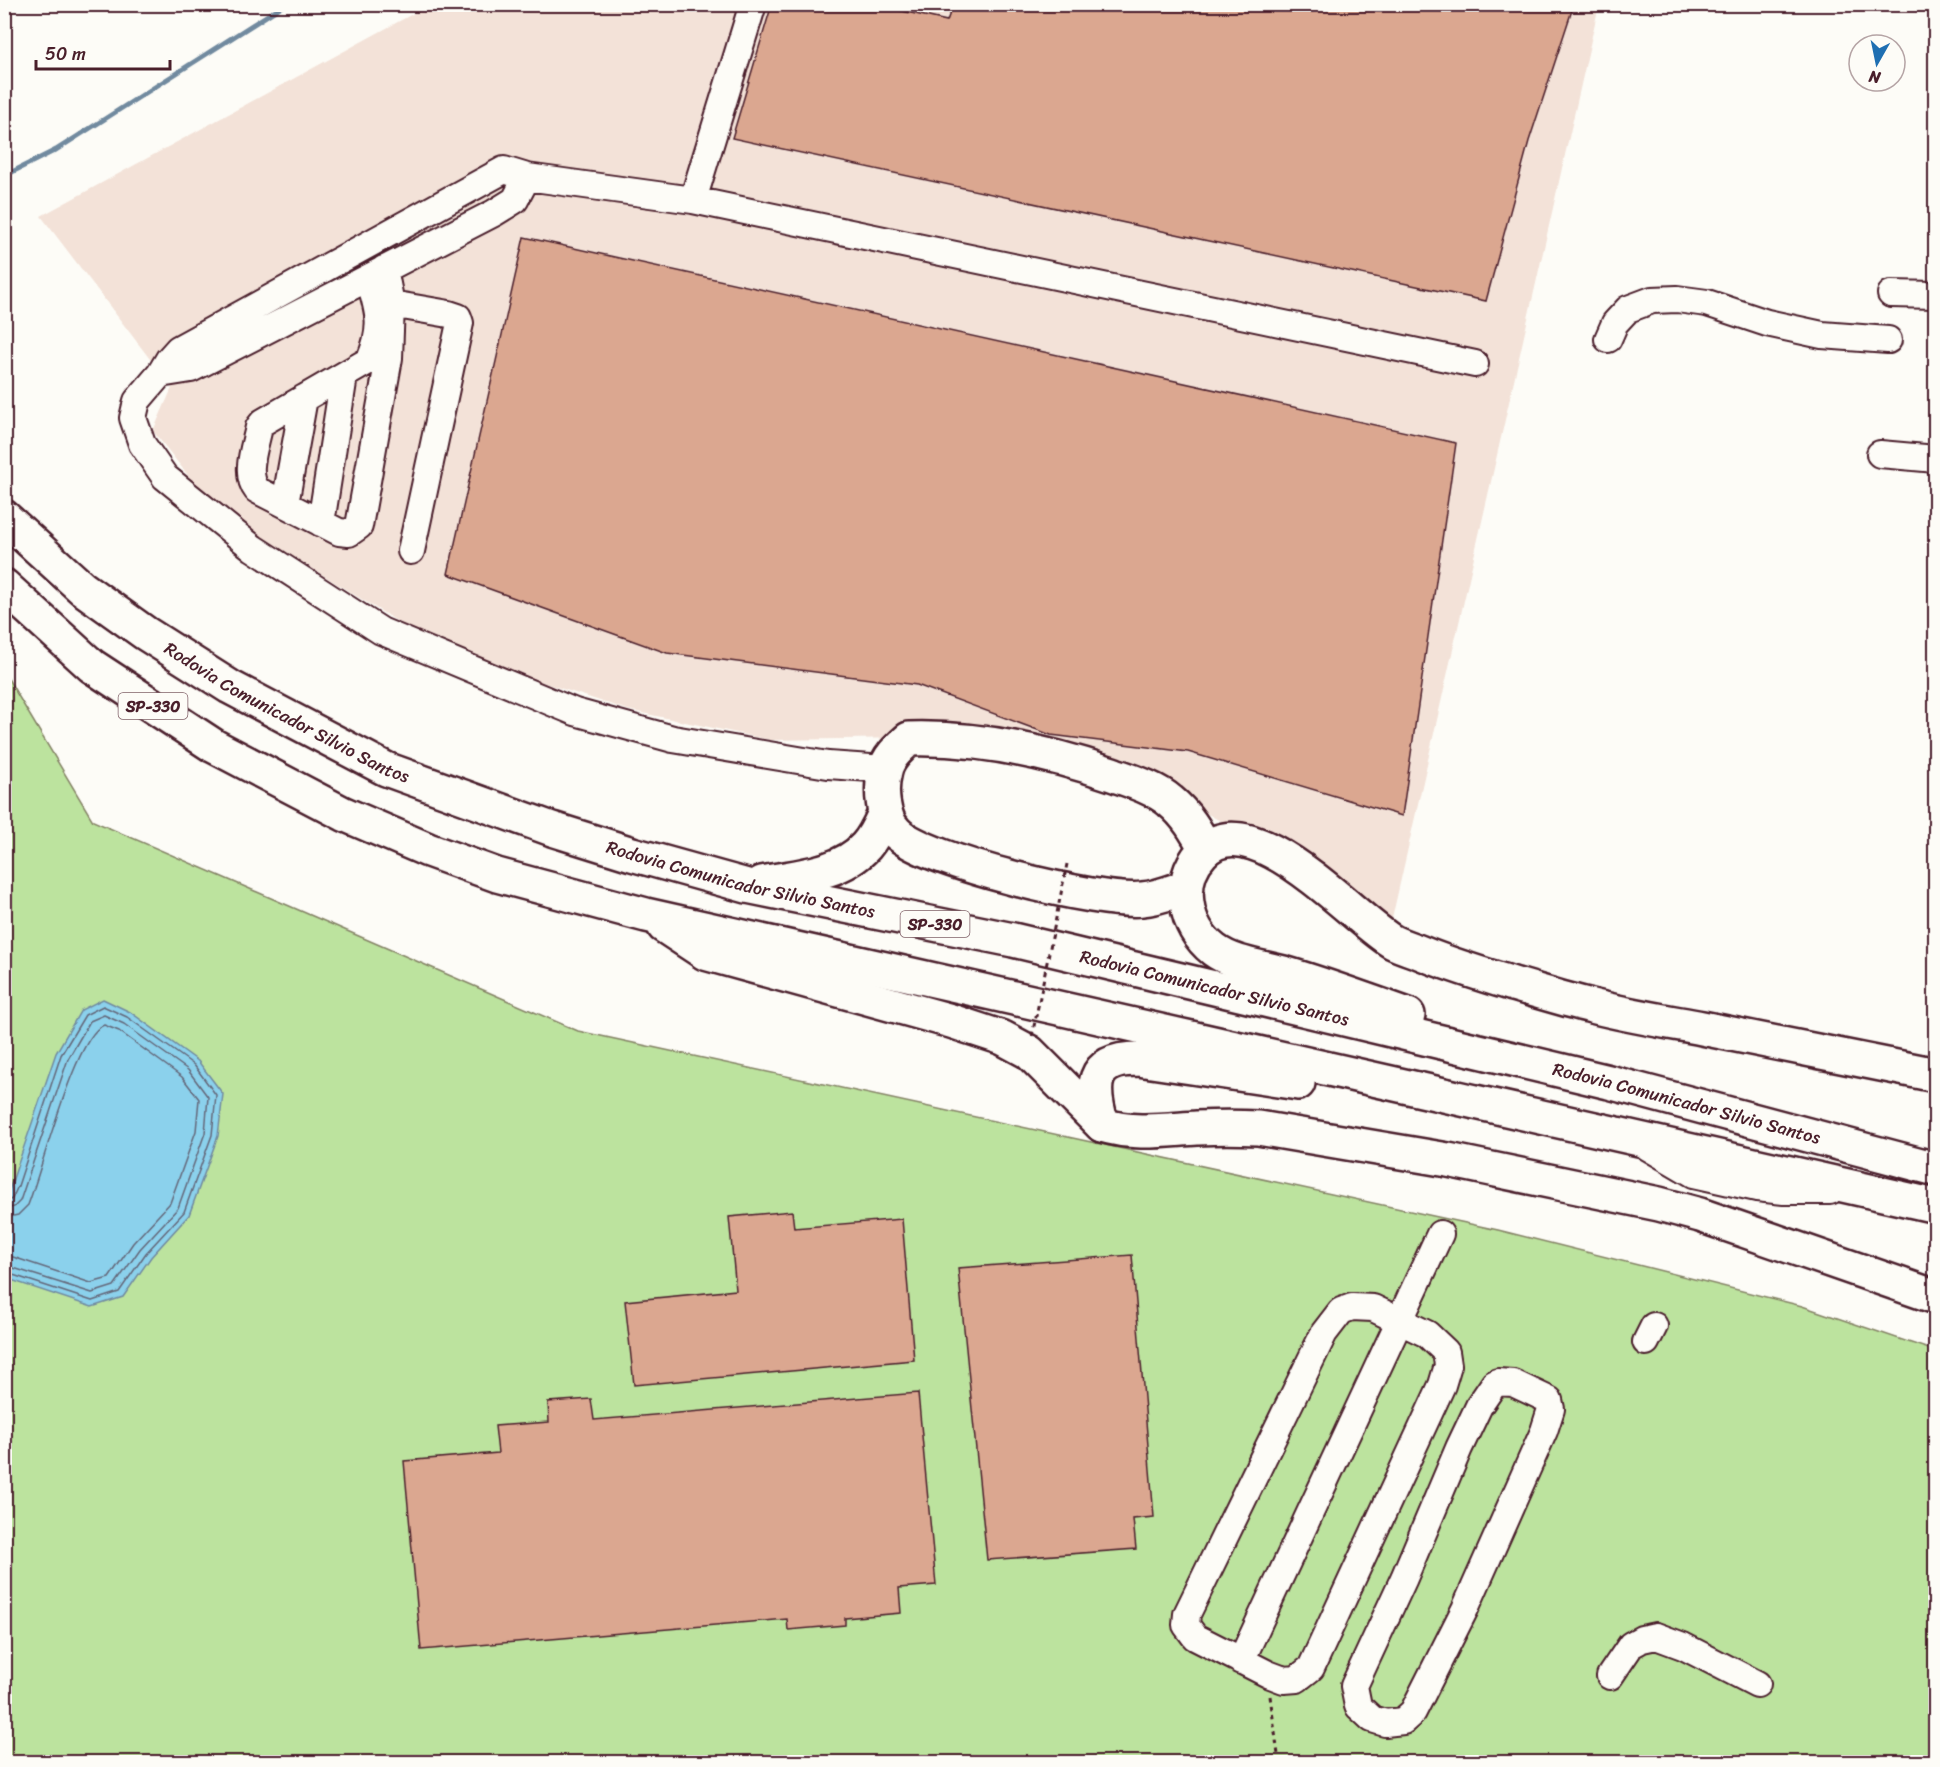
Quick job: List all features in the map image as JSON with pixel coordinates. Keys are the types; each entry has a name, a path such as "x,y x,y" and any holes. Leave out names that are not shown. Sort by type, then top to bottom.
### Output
{"highway":[{"name":"Rodovia Comunicador Silvio Santos","path":"4,517 82,588 144,633 230,687 386,769 552,829 632,855 747,886 1012,940 1609,1082 1935,1169"},
{"name":"SP-330","path":"4,586 92,666 214,746 344,814 428,850 498,875 646,915 862,962 1634,1140 1935,1206"},
{"path":"1186,887 1140,900 1090,895 999,875 919,847 895,832 885,813 882,787 885,769 896,751 909,739 919,738 946,738 1007,746 1082,764 1132,781 1169,800 1190,820 1206,849"},
{"path":"747,886 838,866 854,857 867,845 885,813"},
{"path":"1609,1082 1299,978 1235,961 1215,951 1197,933 1188,913 1186,887 1193,866 1206,849 1219,841 1239,840 1258,844 1296,864 1393,941 1451,965 1589,1006 1935,1075"},
{"path":"646,915 705,952 1004,1038 1029,1052 1102,1125 1128,1132 1227,1127 1258,1128 1448,1160 1659,1204 1700,1215 1935,1298"},
{"path":"1102,1125 1095,1101 1096,1082 1101,1071 1112,1062 1122,1059 1138,1059 1324,1086 1427,1092"}],"lane":[{"path":"693,200 753,4"},
{"path":"885,769 828,765 673,739 575,712 381,631 253,548 165,477 142,444 133,418 137,401 178,349 504,170 527,177 693,200 1475,364"},
{"path":"160,374 191,369 494,213 515,200 527,177"},
{"path":"377,274 391,304 389,358 359,526 349,532 339,532 257,490 251,483 250,472 259,427 269,417 370,360 377,342 379,311 377,274"},
{"path":"1891,294 1935,295"},
{"path":"1608,339 1615,323 1628,309 1652,300 1677,299 1707,303 1767,323 1822,335 1888,340"},
{"path":"391,304 449,314 458,317 460,323 411,551"},
{"path":"321,523 344,376"},
{"path":"285,504 304,398"},
{"path":"1880,454 1935,459"},
{"path":"1241,1661 1440,1234"},
{"path":"1352,1307 1373,1308 1399,1322 1427,1334 1446,1352 1448,1365 1442,1384 1311,1668 1297,1678 1284,1680 1195,1637 1186,1625 1187,1614 1319,1343 1335,1316 1352,1307"},
{"path":"1513,1383 1545,1396 1549,1400 1551,1409 1544,1431 1465,1609 1413,1712 1402,1721 1384,1723 1372,1719 1358,1706 1354,1686 1479,1406 1494,1384 1513,1383"},
{"path":"1610,1676 1631,1645 1642,1639 1656,1636 1683,1646 1757,1684"}],"path":[{"path":"1032,1036 1066,864"},
{"path":"1268,1688 1279,1762"}],"shaded area":[{"path":"429,5 1599,5 1391,923 1295,862 1137,775 912,738 770,740 628,710 445,651 213,507 153,431 172,388 41,216"}],"green space":[{"path":"4,672 93,821 578,1031 1498,1230 1802,1306 1935,1351 1935,1762 5,1762"}],"water":[{"path":"103,999 130,1012 198,1061 223,1094 218,1136 189,1215 151,1257 123,1297 92,1307 5,1278 5,1202 56,1053 81,1010"}],"building":[{"path":"772,4 871,4 947,21 953,4 1574,4 1529,141 1486,301 732,138"},
{"path":"524,237 1456,443 1402,816 1188,752 1051,735 917,685 667,653 448,574"},
{"path":"792,1211 794,1228 902,1219 914,1360 634,1385 625,1301 736,1290 729,1217"},
{"path":"1132,1255 1154,1517 1133,1519 1136,1549 987,1560 958,1268"},
{"path":"918,1393 936,1585 899,1588 901,1613 845,1618 845,1625 788,1630 787,1619 421,1650 404,1461 498,1453 495,1426 549,1422 548,1402 591,1399 594,1420"}],"waterway":[{"path":"4,176 56,150 285,4"}]}
